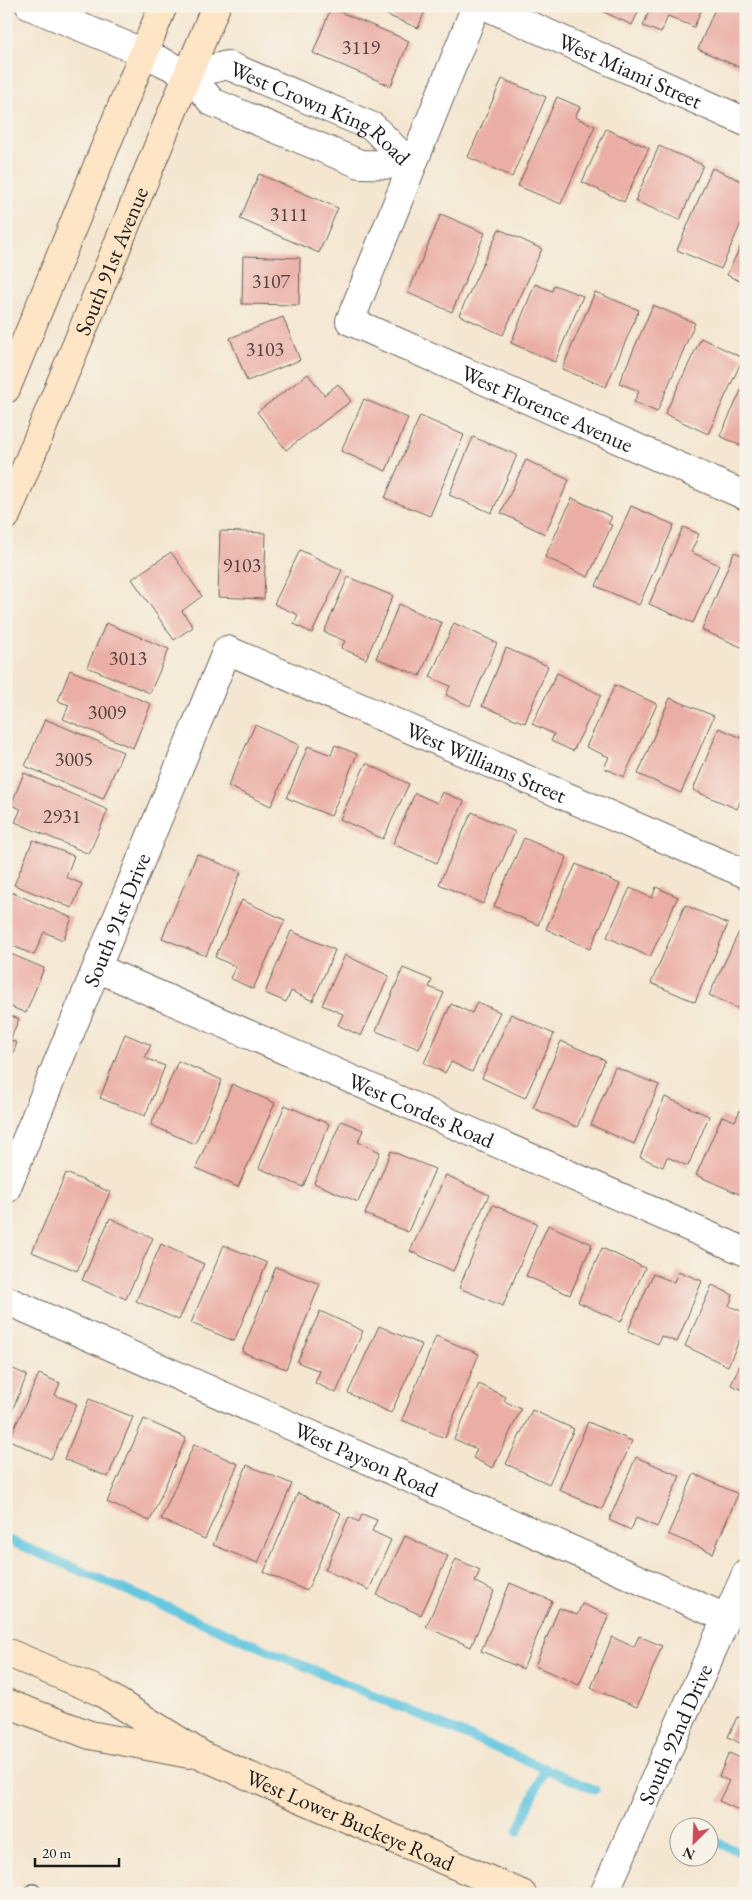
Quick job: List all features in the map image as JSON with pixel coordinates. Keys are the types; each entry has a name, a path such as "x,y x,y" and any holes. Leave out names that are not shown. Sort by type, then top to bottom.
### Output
{"main road":[{"path":"6,389 163,6"},
{"name":"South 91st Avenue","path":"6,516 216,6"},
{"name":"West Lower Buckeye Road","path":"6,1652 101,1692 205,1757 522,1894"},
{"name":"West Lower Buckeye Road","path":"6,1703 90,1735 205,1757"}],"street":[{"name":"West Crown King Road","path":"30,6 144,53 189,75 212,102 360,164 411,165"},
{"path":"411,165 476,6"},
{"name":"West Miami Street","path":"486,6 746,122"},
{"name":"West Crown King Road","path":"189,75 227,65 373,127 411,165"},
{"name":"West Florence Avenue","path":"411,165 350,321 746,496"},
{"name":"West Williams Street","path":"227,650 746,874"},
{"name":"South 91st Drive","path":"6,1189 227,650"},
{"name":"West Cordes Road","path":"97,968 746,1252"},
{"name":"West Payson Road","path":"6,1300 726,1618"},
{"name":"South 92nd Drive","path":"604,1894 746,1574"}],"building":[{"path":"365,6 427,6 418,28"},
{"path":"591,6 641,6 632,25"},
{"path":"651,6 703,6 694,27 668,16 661,33 643,26"},
{"path":"716,6 746,6 746,56 741,68 698,49"},
{"path":"331,8 409,41 391,86 313,53"},
{"path":"502,79 546,97 512,177 468,157"},
{"path":"557,97 580,107 575,117 595,126 561,204 518,186"},
{"path":"606,129 649,148 624,202 582,182"},
{"path":"659,146 703,165 680,220 635,201"},
{"path":"712,168 746,183 746,212 721,269 677,250"},
{"path":"259,174 338,208 319,253 240,219"},
{"path":"441,214 485,233 452,312 408,293"},
{"path":"499,229 542,249 503,335 459,315"},
{"path":"746,234 746,284 727,275"},
{"path":"243,256 300,258 299,305 242,304"},
{"path":"535,284 552,291 554,285 583,296 555,362 511,343"},
{"path":"595,292 639,310 606,387 562,369"},
{"path":"653,305 695,323 657,412 634,402 639,391 619,383"},
{"path":"283,317 300,360 247,381 230,338"},
{"path":"701,338 743,358 708,434 665,414"},
{"path":"308,374 324,395 338,384 351,401 286,450 257,412"},
{"path":"746,380 746,448 720,436"},
{"path":"364,399 408,418 386,471 341,451"},
{"path":"420,416 464,435 430,516 385,498"},
{"path":"473,437 517,455 492,513 449,495"},
{"path":"526,460 569,480 545,534 501,513"},
{"path":"572,498 612,517 608,524 612,525 588,577 545,557"},
{"path":"631,506 674,525 639,605 596,586"},
{"path":"683,527 699,534 691,552 719,565 693,623 649,604"},
{"path":"220,531 266,533 264,599 218,597"},
{"path":"300,550 342,570 312,633 294,624 298,615 274,604"},
{"path":"171,552 202,596 182,611 193,627 174,640 132,579"},
{"path":"734,552 746,557 746,649 702,630"},
{"path":"348,577 393,596 366,659 341,648 345,641 324,632"},
{"path":"399,604 442,623 420,676 376,658"},
{"path":"106,623 169,649 150,693 87,667"},
{"path":"454,623 497,643 470,706 446,695 450,686 430,677"},
{"path":"506,648 548,666 525,723 482,706"},
{"path":"70,670 151,704 133,748 63,719 69,705 58,701"},
{"path":"557,673 601,695 573,751 551,741 554,734 532,724"},
{"path":"615,685 657,704 624,777 604,768 609,757 586,747"},
{"path":"670,698 714,716 681,793 638,774"},
{"path":"45,719 123,752 103,799 25,766"},
{"path":"255,725 299,745 271,806 228,786"},
{"path":"719,728 746,740 746,787 737,809 693,790"},
{"path":"335,745 357,754 331,816 287,798 308,746 331,755"},
{"path":"366,763 409,784 383,839 340,819"},
{"path":"24,773 108,810 89,854 15,822 21,809 11,805"},
{"path":"442,792 464,801 437,863 393,844 415,793 437,803"},
{"path":"472,812 515,832 483,904 439,884"},
{"path":"524,838 567,857 538,925 494,906"},
{"path":"33,840 74,856 66,877 82,884 72,908 14,885"},
{"path":"197,854 241,872 206,956 162,938"},
{"path":"576,864 620,884 590,949 546,929"},
{"path":"656,887 678,897 650,957 607,937 630,888 652,898"},
{"path":"6,890 72,918 63,940 44,932 34,955 6,943"},
{"path":"242,900 285,920 253,989 230,978 236,967 215,957"},
{"path":"685,905 728,924 695,1002 651,983"},
{"path":"291,931 335,950 313,1001 291,991 286,1002 265,993"},
{"path":"739,932 746,935 746,1012 709,995"},
{"path":"6,952 44,968 26,1013 6,1005"},
{"path":"345,955 389,976 361,1036 338,1025 343,1014 322,1005"},
{"path":"403,968 432,980 429,987 444,993 419,1049 376,1031"},
{"path":"477,1002 500,1012 472,1072 451,1062 445,1073 424,1063 451,1004 472,1013"},
{"path":"6,1014 19,1019 10,1040 17,1043 6,1069"},
{"path":"511,1014 554,1034 525,1098 482,1078"},
{"path":"125,1034 151,1045 145,1058 165,1066 145,1116 100,1098"},
{"path":"561,1041 605,1060 577,1127 533,1108"},
{"path":"178,1061 222,1080 195,1144 151,1125"},
{"path":"615,1067 659,1085 634,1144 591,1125"},
{"path":"232,1084 275,1103 238,1187 196,1168"},
{"path":"665,1097 709,1116 688,1166 667,1157 663,1167 640,1157"},
{"path":"744,1102 746,1102 746,1179 739,1194 696,1175 722,1116 735,1121"},
{"path":"285,1105 329,1124 303,1187 259,1168"},
{"path":"341,1121 363,1130 358,1142 380,1152 358,1202 314,1183"},
{"path":"391,1151 435,1169 408,1232 365,1214"},
{"path":"66,1173 110,1192 77,1271 32,1252"},
{"path":"446,1175 489,1195 453,1271 410,1251"},
{"path":"493,1205 537,1223 503,1306 459,1288"},
{"path":"110,1218 153,1238 126,1299 82,1280"},
{"path":"548,1225 592,1244 570,1295 526,1276"},
{"path":"161,1244 204,1264 179,1320 136,1301"},
{"path":"224,1245 267,1263 234,1341 191,1323"},
{"path":"602,1248 645,1268 621,1322 578,1302"},
{"path":"276,1267 320,1284 286,1369 242,1352"},
{"path":"678,1271 702,1281 677,1342 661,1336 658,1344 628,1331 653,1274 674,1282"},
{"path":"712,1285 733,1295 729,1306 746,1313 746,1325 728,1366 685,1346"},
{"path":"320,1311 363,1331 336,1393 315,1383 320,1371 297,1362"},
{"path":"379,1326 422,1345 391,1413 348,1393"},
{"path":"436,1336 479,1354 445,1438 402,1420"},
{"path":"746,1351 746,1391 731,1385"},
{"path":"6,1366 27,1375 6,1425"},
{"path":"39,1374 60,1383 55,1395 77,1404 51,1459 9,1440"},
{"path":"479,1384 506,1397 504,1401 521,1409 493,1468 473,1458 477,1449 454,1439"},
{"path":"89,1399 133,1417 108,1477 64,1459"},
{"path":"532,1410 574,1429 549,1484 506,1464"},
{"path":"144,1419 186,1438 150,1521 107,1502"},
{"path":"588,1422 632,1441 602,1509 559,1490"},
{"path":"194,1444 238,1464 205,1539 161,1519"},
{"path":"636,1457 680,1476 657,1527 636,1518 631,1530 609,1520"},
{"path":"247,1465 292,1484 258,1563 213,1545"},
{"path":"694,1474 738,1494 713,1553 668,1534"},
{"path":"298,1493 341,1513 307,1591 264,1572"},
{"path":"362,1514 377,1520 372,1531 391,1540 369,1590 325,1570 349,1517 359,1522"},
{"path":"405,1536 448,1556 421,1615 377,1595"},
{"path":"456,1559 480,1570 475,1582 494,1591 471,1647 426,1627"},
{"path":"510,1583 552,1601 523,1669 481,1651"},
{"path":"582,1604 609,1615 579,1685 535,1666 559,1608 577,1615"},
{"path":"639,1636 662,1646 637,1707 591,1688 612,1637 634,1647"},
{"path":"737,1717 746,1720 746,1746 728,1737"},
{"path":"729,1753 746,1760 746,1813 719,1801 729,1781 719,1776"}],"waterway":[{"path":"6,1539 595,1790"},
{"path":"518,1831 545,1768"},
{"path":"720,1843 746,1855"}]}
